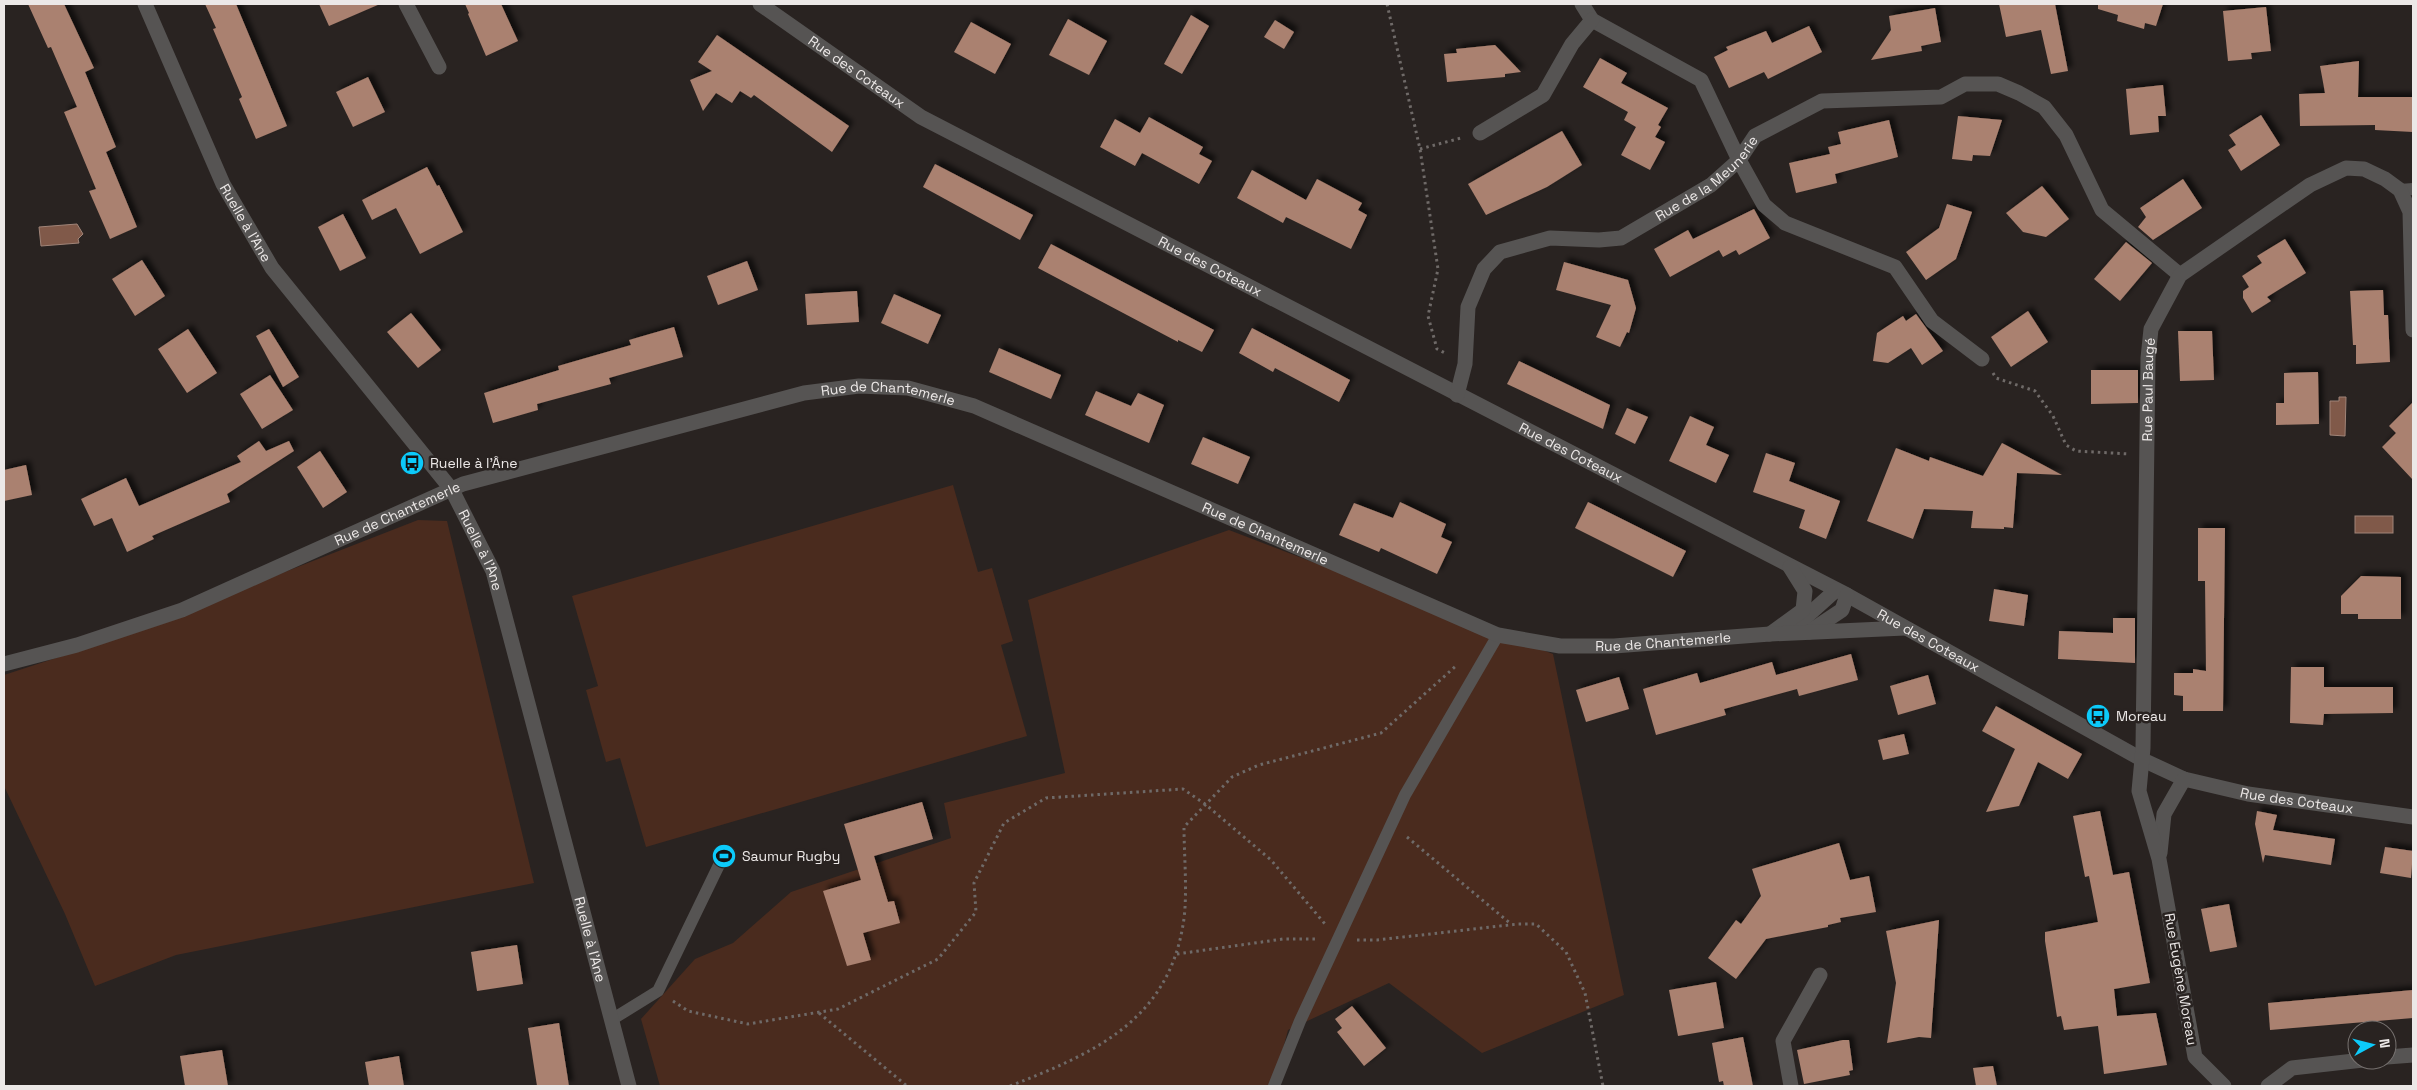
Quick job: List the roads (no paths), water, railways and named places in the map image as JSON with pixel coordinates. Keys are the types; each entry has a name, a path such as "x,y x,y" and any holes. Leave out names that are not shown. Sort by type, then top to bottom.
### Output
{"street":[{"name":"Ruelle à l'Ane","path":"145,4 223,184 272,268 452,490 493,571 629,1086"},
{"path":"406,4 439,67"},
{"name":"Rue des Coteaux","path":"760,4 921,118 1841,593 2143,760 2184,779 2248,794 2413,817"},
{"path":"1582,4 1592,20 1701,80 1764,205 1785,222 1895,266 1932,321 1982,359"},
{"path":"1480,133 1543,95 1572,44 1592,20"},
{"name":"Rue de la Meunerie","path":"1457,396 1465,364 1468,307 1484,269 1500,252 1550,238 1599,240 1621,238 1711,185 1740,160 1755,136 1822,101 1941,96 1965,84 1998,84 2044,107 2066,135 2102,210 2180,275"},
{"name":"Rue Paul Baugé","path":"2143,760 2148,358 2151,329 2180,275 2310,185 2346,168 2364,169 2407,190 2410,212 2413,330"},
{"name":"Rue de Chantemerle","path":"4,664 77,645 182,610 464,484 804,393 859,386 908,388 974,406 1498,635 1560,646 1614,646 1770,634 1905,628"},
{"path":"1770,634 1803,610 1805,592 1790,567"},
{"name":"Rue de Chantemerle","path":"1770,634 1806,618 1841,593"},
{"name":"Rue de Chantemerle","path":"1808,632 1842,610 1841,593"},
{"name":"Rue Eugène Moreau","path":"2143,760 2139,791 2159,859 2195,1057 2221,1086"},
{"name":"Rue Eugène Moreau","path":"2159,859 2164,814 2184,779"},
{"path":"1791,1086 1783,1041 1820,975"},
{"path":"2397,1057 2413,1055"},
{"path":"2268,1086 2292,1068 2347,1062"}],"lane":[{"path":"1274,1086 1300,1021 1406,795 1498,635"},
{"path":"611,1020 658,991 720,865"}],"place":[{"name":"Ruelle à l'Âne","path":"412,463"},
{"name":"Moreau","path":"2098,716"},
{"name":"Saumur Rugby","path":"724,856"}]}
